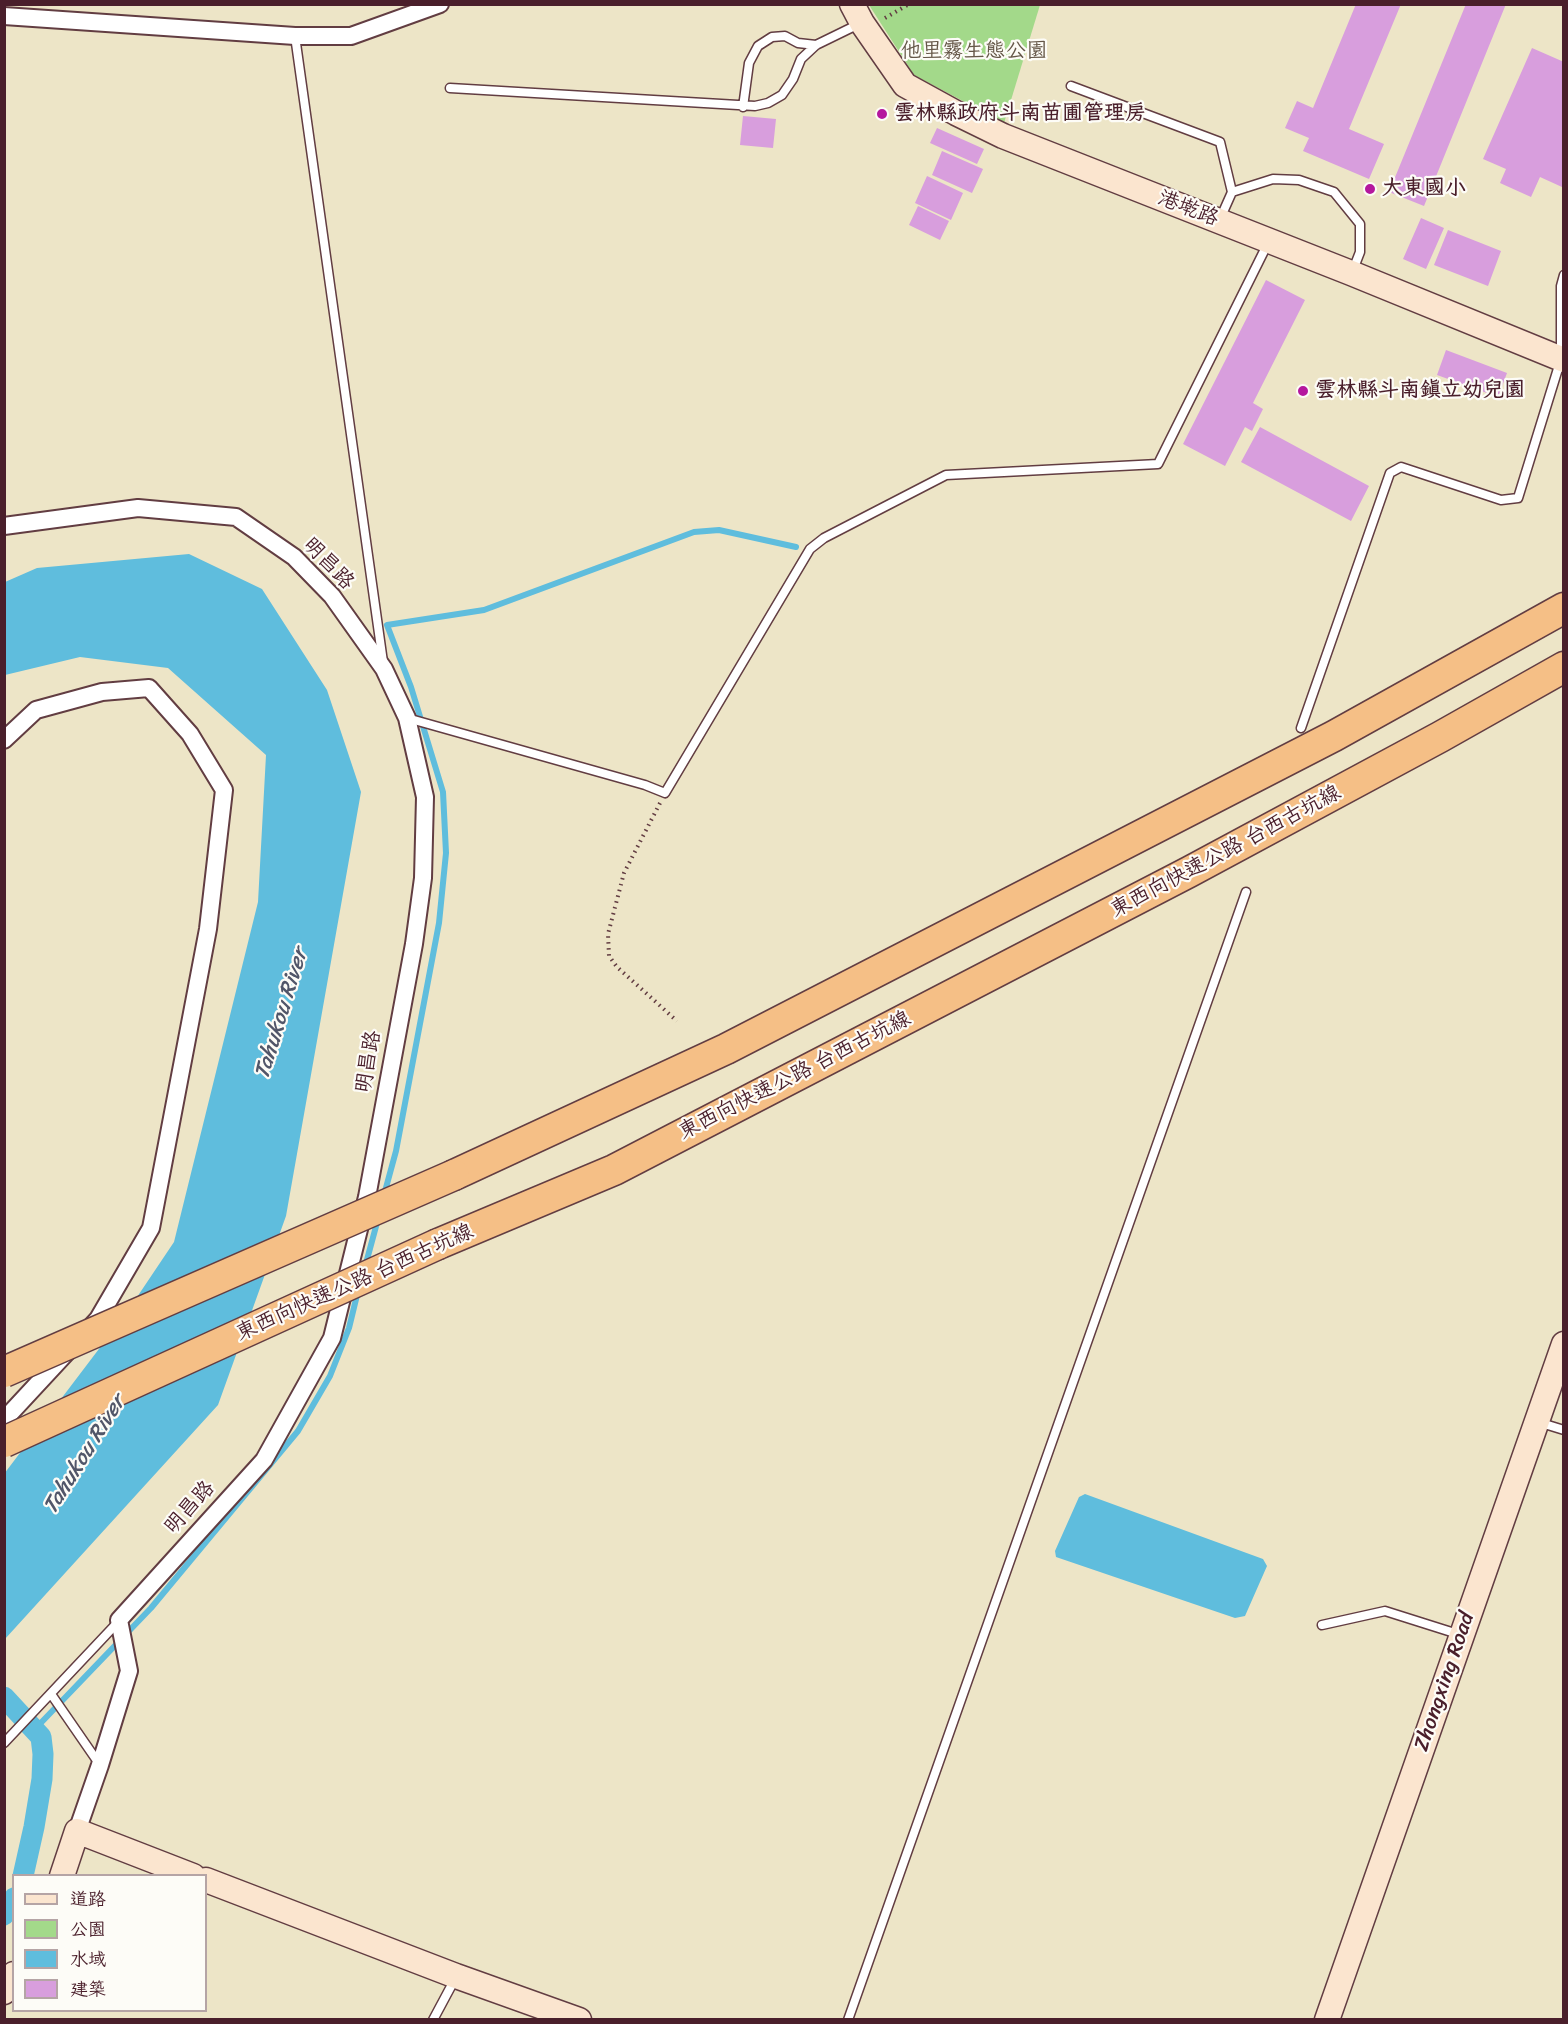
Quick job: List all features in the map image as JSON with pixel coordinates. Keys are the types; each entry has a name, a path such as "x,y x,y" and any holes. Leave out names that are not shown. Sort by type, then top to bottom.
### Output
{"highway":[{"path":"4,1372 454,1175 736,1043 1334,736 1563,608"},
{"name":"東西向快速公路 台西古坑線","path":"4,1442 438,1244 614,1170 1189,873 1440,738 1563,667"}],"street":[{"path":"4,16 295,36 351,36 440,4"},
{"name":"港墘路","path":"860,19 904,84 956,114 1003,136 1351,273 1562,360"},
{"name":"明昌路","path":"4,526 138,508 236,517 294,557 332,596 384,669 407,718 425,797 423,878 414,944 367,1197 332,1338 264,1460 120,1624"},
{"path":"4,740 36,711 102,692 149,688 190,734 224,790 208,929 151,1228 98,1319 4,1420"},
{"name":"Zhongxing Road","path":"1327,2019 1563,1344"},
{"path":"62,1874 100,1766 129,1671 120,1624"},
{"path":"77,1831 190,1874"},
{"path":"207,1880 456,1976 579,2019"},
{"path":"4,1992 12,1978"}],"lane":[{"path":"450,88 755,106 768,103 782,95 793,79 801,59 816,45 860,19"},
{"path":"295,36 384,669"},
{"path":"743,107 749,63 758,46 772,37 785,36 798,43 816,45"},
{"path":"1071,86 1220,142 1232,192 1220,221"},
{"path":"1232,192 1273,179 1299,180 1334,192 1360,224 1360,252 1351,273"},
{"path":"407,718 645,785 665,793 810,549 824,538 946,475 1158,464 1269,241"},
{"path":"1301,728 1390,473 1401,467 1502,500 1518,498 1562,360 1561,286 1563,275"},
{"path":"848,2019 1246,892"},
{"path":"1536,1421 1563,1430"},
{"path":"1322,1625 1385,1611 1461,1635"},
{"path":"4,1743 120,1624"},
{"path":"51,1694 100,1766"},
{"path":"433,2019 456,1976"}],"path":[{"path":"860,19 909,4"},
{"path":"665,793 624,873 608,934 609,956 617,967 677,1021"}],"green space":[{"name":"他里霧生態公園","path":"869,5 1040,5 1004,123 914,75"}],"water":[{"name":"Tahukou River","path":"189,554 262,589 327,690 361,792 286,1216 218,1405 5,1639 4,1474 127,1312 174,1242 258,902 266,755 168,668 80,657 5,675 5,582 37,568"},
{"path":"1085,1494 1263,1559 1267,1566 1245,1616 1235,1618 1056,1557 1055,1551 1079,1497"}],"building":[{"path":"1356,4 1401,4 1349,129 1384,144 1369,179 1303,151 1309,138 1285,128 1297,101 1313,108"},
{"path":"1466,4 1506,4 1424,206 1389,192"},
{"path":"1532,48 1564,62 1564,185 1562,187 1540,177 1531,197 1500,183 1506,169 1483,159"},
{"path":"743,116 776,119 773,148 740,145"},
{"path":"937,128 984,149 977,164 930,143"},
{"path":"942,151 983,169 972,193 932,175"},
{"path":"927,176 963,193 951,220 915,203"},
{"path":"918,206 949,221 940,240 909,225"},
{"path":"1421,218 1444,228 1426,269 1403,259"},
{"path":"1448,230 1501,251 1488,286 1434,265"},
{"path":"1266,280 1305,300 1253,403 1263,409 1252,431 1245,427 1225,466 1183,444"},
{"path":"1446,350 1507,373 1498,397 1437,375"},
{"path":"1260,427 1369,486 1351,521 1241,462"}],"waterway":[{"path":"384,1195 396,1151 439,923 446,853 443,792 411,687 387,625 484,610 694,532 719,530 796,547"},
{"path":"365,1267 378,1219"},
{"path":"35,1729 151,1608 298,1431 330,1376 349,1328 358,1291"},
{"path":"4,1697 41,1737 43,1754 42,1779 23,1874"},
{"path":"4,1915 12,1901"}],"place":[{"name":"雲林縣政府斗南苗圃管理房","path":"882,114"},
{"name":"大東國小","path":"1370,189"},
{"name":"雲林縣斗南鎮立幼兒園","path":"1303,391"}]}
